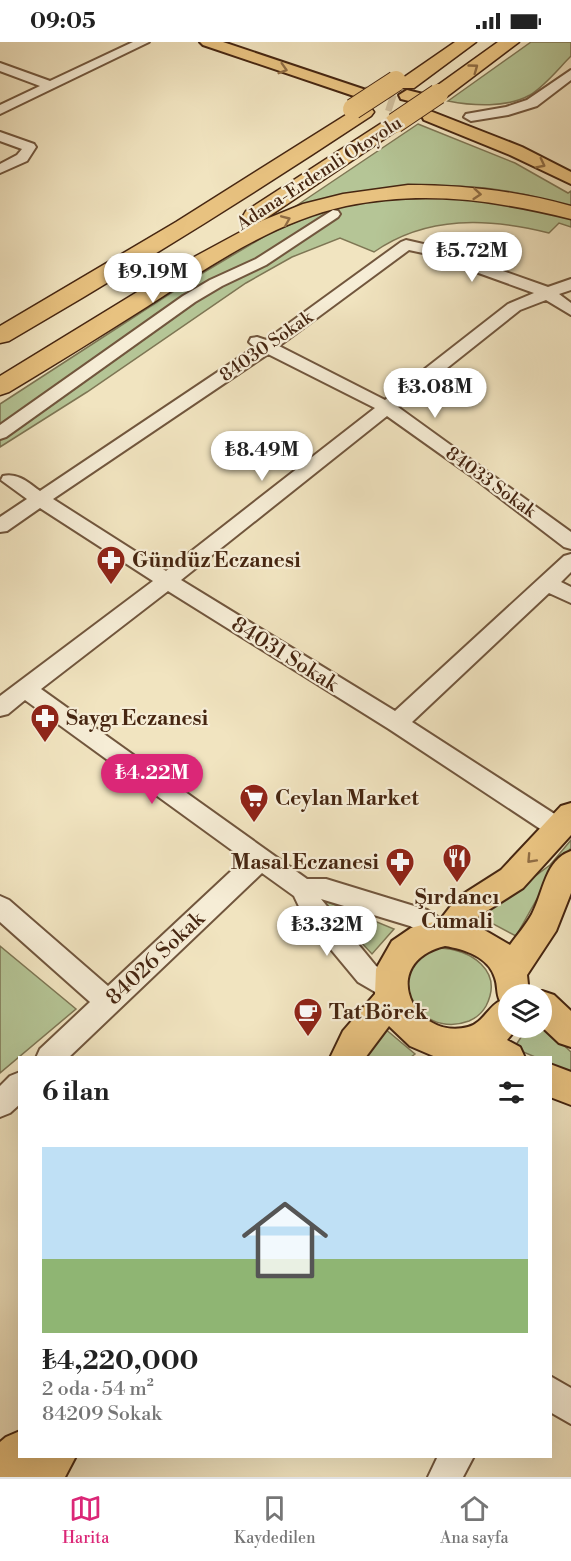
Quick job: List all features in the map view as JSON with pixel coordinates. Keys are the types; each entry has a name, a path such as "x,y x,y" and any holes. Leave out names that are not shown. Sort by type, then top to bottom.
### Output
{"highway":[{"path":"403,99 441,42"},
{"name":"Adana-Erdemli Otoyolu","path":"0,374 186,259 403,99 467,42"},
{"name":"Adana-Erdemli Otoyolu","path":"0,336 273,173 364,100 403,99 436,106 509,44"},
{"path":"0,326 240,182 364,100"},
{"path":"0,387 202,262 261,230 311,209 364,196 439,191 480,193 571,213"}],"main road":[{"path":"208,42 364,100"},
{"path":"249,42 364,100"},
{"path":"436,106 471,117 542,146 571,161"},
{"path":"436,106 571,179"},
{"path":"445,932 468,908 512,879 565,822"},
{"path":"517,984 563,874 571,864"},
{"path":"500,1056 424,1037 406,1024 394,1007 391,993 391,969 400,952 414,940 445,932 469,935 486,944 500,956 515,984"},
{"path":"348,1056 355,1042 391,993"},
{"path":"552,1015 571,1032"},
{"path":"463,1047 488,1036 498,1027"},
{"path":"552,1081 571,1089"},
{"path":"0,1473 18,1453"},
{"path":"38,1477 54,1458"}],"street":[{"path":"0,110 143,42"},
{"path":"0,67 49,85"},
{"path":"471,117 508,111 532,103 571,74"},
{"path":"0,136 25,144 30,151 26,156 0,170"},
{"path":"0,433 189,299 216,283 261,262 333,214"},
{"name":"84030 Sokak","path":"0,526 40,500 259,343 406,245 427,249 546,292"},
{"path":"0,708 167,581 514,308 546,292 571,284"},
{"path":"546,292 571,310"},
{"name":"84033 Sokak","path":"259,343 386,408 477,471 571,542"},
{"name":"84031 Sokak","path":"10,480 167,581 397,723 565,822"},
{"path":"397,723 571,561"},
{"path":"548,583 571,596"},
{"path":"24,688 303,890 313,909 367,974 391,993"},
{"name":"84026 Sokak","path":"51,1056 261,858"},
{"path":"303,890 326,889 418,918 445,932"},
{"path":"0,907 108,1002"},
{"path":"0,1104 18,1087"},
{"path":"552,1394 571,1408"},
{"path":"445,1477 458,1458"}],"green space":[{"path":"531,42 571,42 571,56 536,91 521,99 501,104 479,105 448,101"},
{"path":"418,124 515,163 568,193 571,191 571,208 517,193 479,187 441,186 388,191 287,212"},
{"path":"404,197 483,198 571,218 571,227 559,223 549,233 504,224 459,223 415,231 374,252 340,238 292,257 246,283 87,392 0,447 0,404 191,280 270,233 326,209 361,201"},
{"path":"571,840 571,848 555,867 516,936 480,917 550,865"},
{"path":"321,899 394,929 372,954"},
{"path":"0,946 76,1009 0,1073"},
{"path":"439,948 451,949 473,958 481,964 491,982 486,1006 479,1015 469,1021 450,1024 433,1021 410,999 407,984 410,970 420,957"},
{"path":"384,1028 415,1054 412,1056 367,1056"},
{"path":"552,1034 571,1052 571,1075 552,1066 552,1056 533,1056 514,1048 520,1038 552,1038"}],"tunnel":[{"path":"363,94 394,104"}],"place":[{"name":"Gündüz Eczanesi","path":"111,586"},
{"name":"Saygı Eczanesi","path":"45,744"},
{"name":"Ceylan Market","path":"254,824"},
{"name":"Şırdancı Cumali","path":"457,884"},
{"name":"Masal Eczanesi","path":"400,888"},
{"name":"Tat Börek","path":"308,1038"}]}
